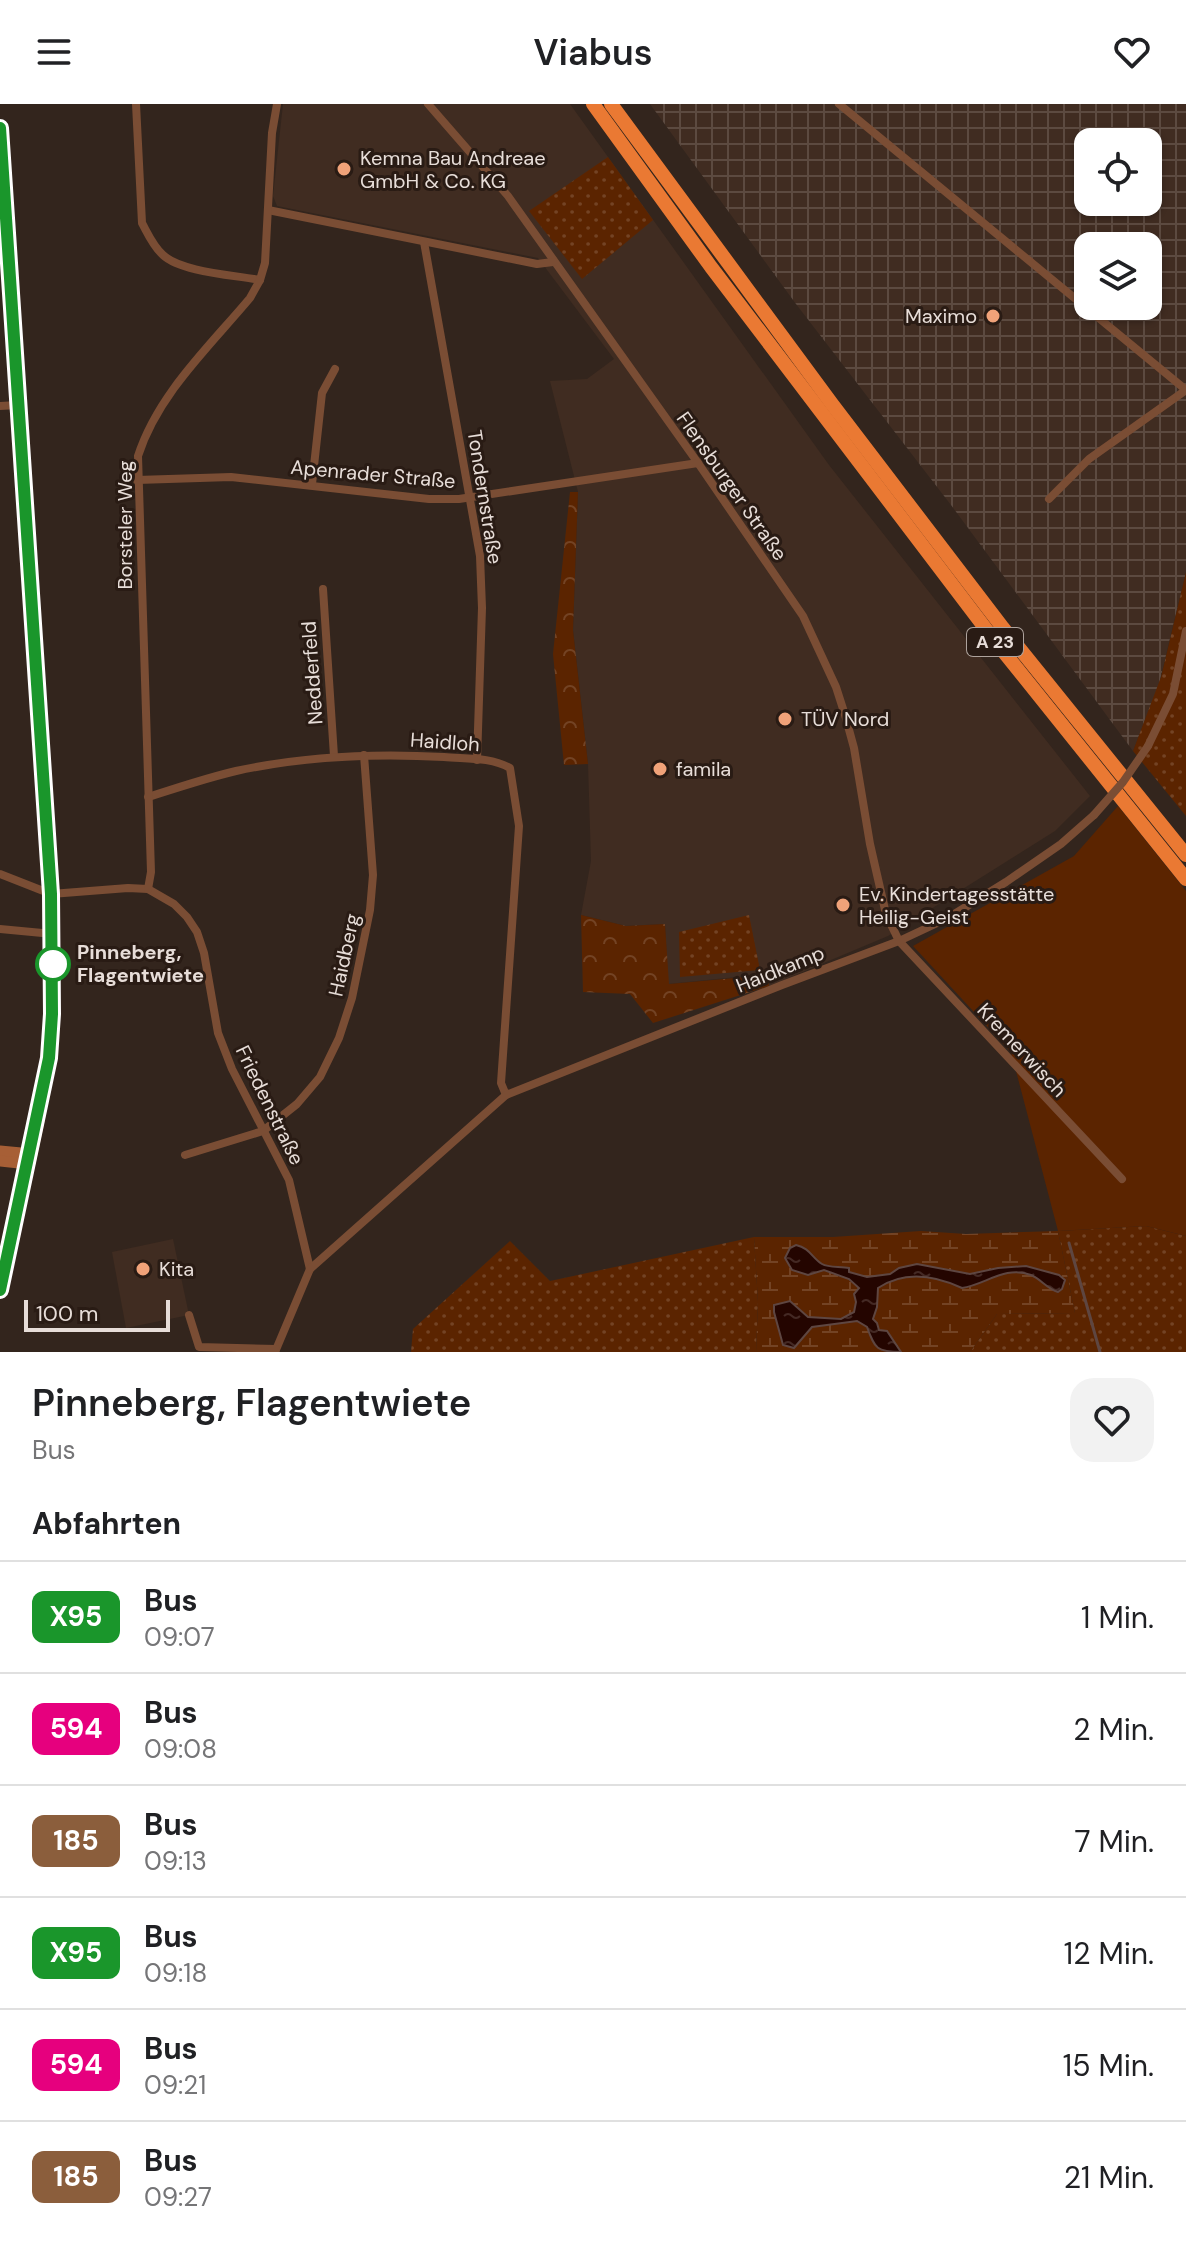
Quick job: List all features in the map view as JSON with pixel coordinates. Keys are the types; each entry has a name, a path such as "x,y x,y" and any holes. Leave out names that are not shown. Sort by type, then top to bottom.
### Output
{"highway":[{"name":"A 23","path":"593,104 756,328 985,629 1186,879"},
{"name":"A 23","path":"611,104 832,404 1186,855"}],"main road":[{"path":"0,128 4,262 18,405 53,934 49,1058 0,1290"},
{"path":"0,1151 21,1153 29,1159"},
{"path":"0,1161 19,1163 29,1159"}],"street":[{"path":"136,104 142,223 150,239 164,256 181,265 260,280"},
{"name":"Borsteler Weg","path":"148,889 151,872 138,456 152,420 165,399 250,298 260,280 265,263 272,133 277,104"},
{"name":"Flensburger Straße","path":"428,104 508,196 803,616 826,663 854,748 870,844 886,914 899,941"},
{"path":"839,104 1186,390 1089,459 1049,499"},
{"path":"268,210 537,264 553,262"},
{"name":"Tondernstraße","path":"424,242 480,556 482,608 477,760"},
{"path":"312,484 322,393 335,369"},
{"path":"0,406 18,405"},
{"name":"Apenrader Straße","path":"137,480 231,477 429,499 471,498 698,463"},
{"name":"Nedderfeld","path":"323,589 334,756"},
{"name":"Haidkamp","path":"310,1269 506,1095 899,941 948,918 1061,844 1094,815 1130,774 1148,746 1173,694 1186,631"},
{"name":"Haidberg","path":"263,1131 297,1104 320,1077 339,1038 352,998 370,910 373,875 364,755"},
{"name":"Haidloh","path":"148,797 233,772 334,756 477,760 501,762 510,768 519,826 501,1083 506,1095"},
{"path":"0,874 51,894 148,889"},
{"name":"Friedenstraße","path":"148,889 174,904 197,932 204,953 218,1033 289,1180 310,1269"},
{"path":"0,929 53,934"},
{"name":"Kremerwisch","path":"899,941 1122,1179"},
{"path":"185,1155 263,1131"},
{"path":"189,1315 199,1347 276,1350 310,1269"}],"shaded area":[{"path":"283,104 570,104 829,465 1090,796 1055,831 888,936 769,986 767,974 668,984 665,924 626,926 581,915 591,861 588,764 573,630 578,492 550,381 587,379 614,359 538,258 277,206 273,196"},
{"path":"650,104 1186,104 1186,572 1159,684 1133,751 951,505 796,304"},
{"path":"173,1239 189,1315 126,1328 112,1252"}],"green space":[{"path":"608,157 653,220 582,279 529,211"},
{"path":"570,492 578,492 573,630 588,764 564,765 553,654"},
{"path":"1186,572 1186,816 1133,751 1161,677"},
{"path":"1118,806 1186,891 1186,1236 1146,1226 1058,1231 1011,1052 913,946 1074,856"},
{"path":"581,915 626,926 665,924 669,984 767,975 769,986 653,1023 630,994 583,992"},
{"path":"749,915 760,970 680,977 679,932"},
{"path":"1146,1226 1186,1236 1186,1352 970,1352 997,1314 1075,1313 1058,1231"},
{"path":"921,1231 966,1234 1058,1231 1075,1313 997,1314 970,1352 756,1352 758,1302 754,1237 833,1237"},
{"path":"754,1237 758,1302 756,1352 411,1352 413,1329 510,1241 550,1281"}],"water":[{"path":"796,1245 805,1248 822,1264 849,1268 849,1272 867,1277 890,1274 899,1268 917,1264 970,1274 1026,1266 1059,1275 1065,1280 1058,1292 1035,1277 1012,1272 962,1288 920,1276 899,1279 878,1288 873,1319 879,1330 887,1331 901,1352 878,1348 867,1327 857,1321 812,1327 794,1348 783,1345 774,1305 790,1301 808,1317 841,1319 854,1312 854,1294 859,1288 849,1279 824,1270 808,1275 792,1270 785,1258 790,1248"}],"waterway":[{"path":"1069,1243 1100,1352"}],"bus line":[{"name":"X95","path":"0,128 51,894 53,964 51,1044 46,1082 0,1290"}],"place":[{"name":"Kemna Bau Andreae GmbH & Co. KG","path":"344,169"},
{"name":"Maximo","path":"993,316"},
{"name":"TÜV Nord","path":"785,719"},
{"name":"famila","path":"660,769"},
{"name":"Ev. Kindertagesstätte Heilig-Geist","path":"843,905"},
{"name":"Pinneberg, Flagentwiete","path":"53,964"},
{"name":"Kita","path":"143,1269"}]}
